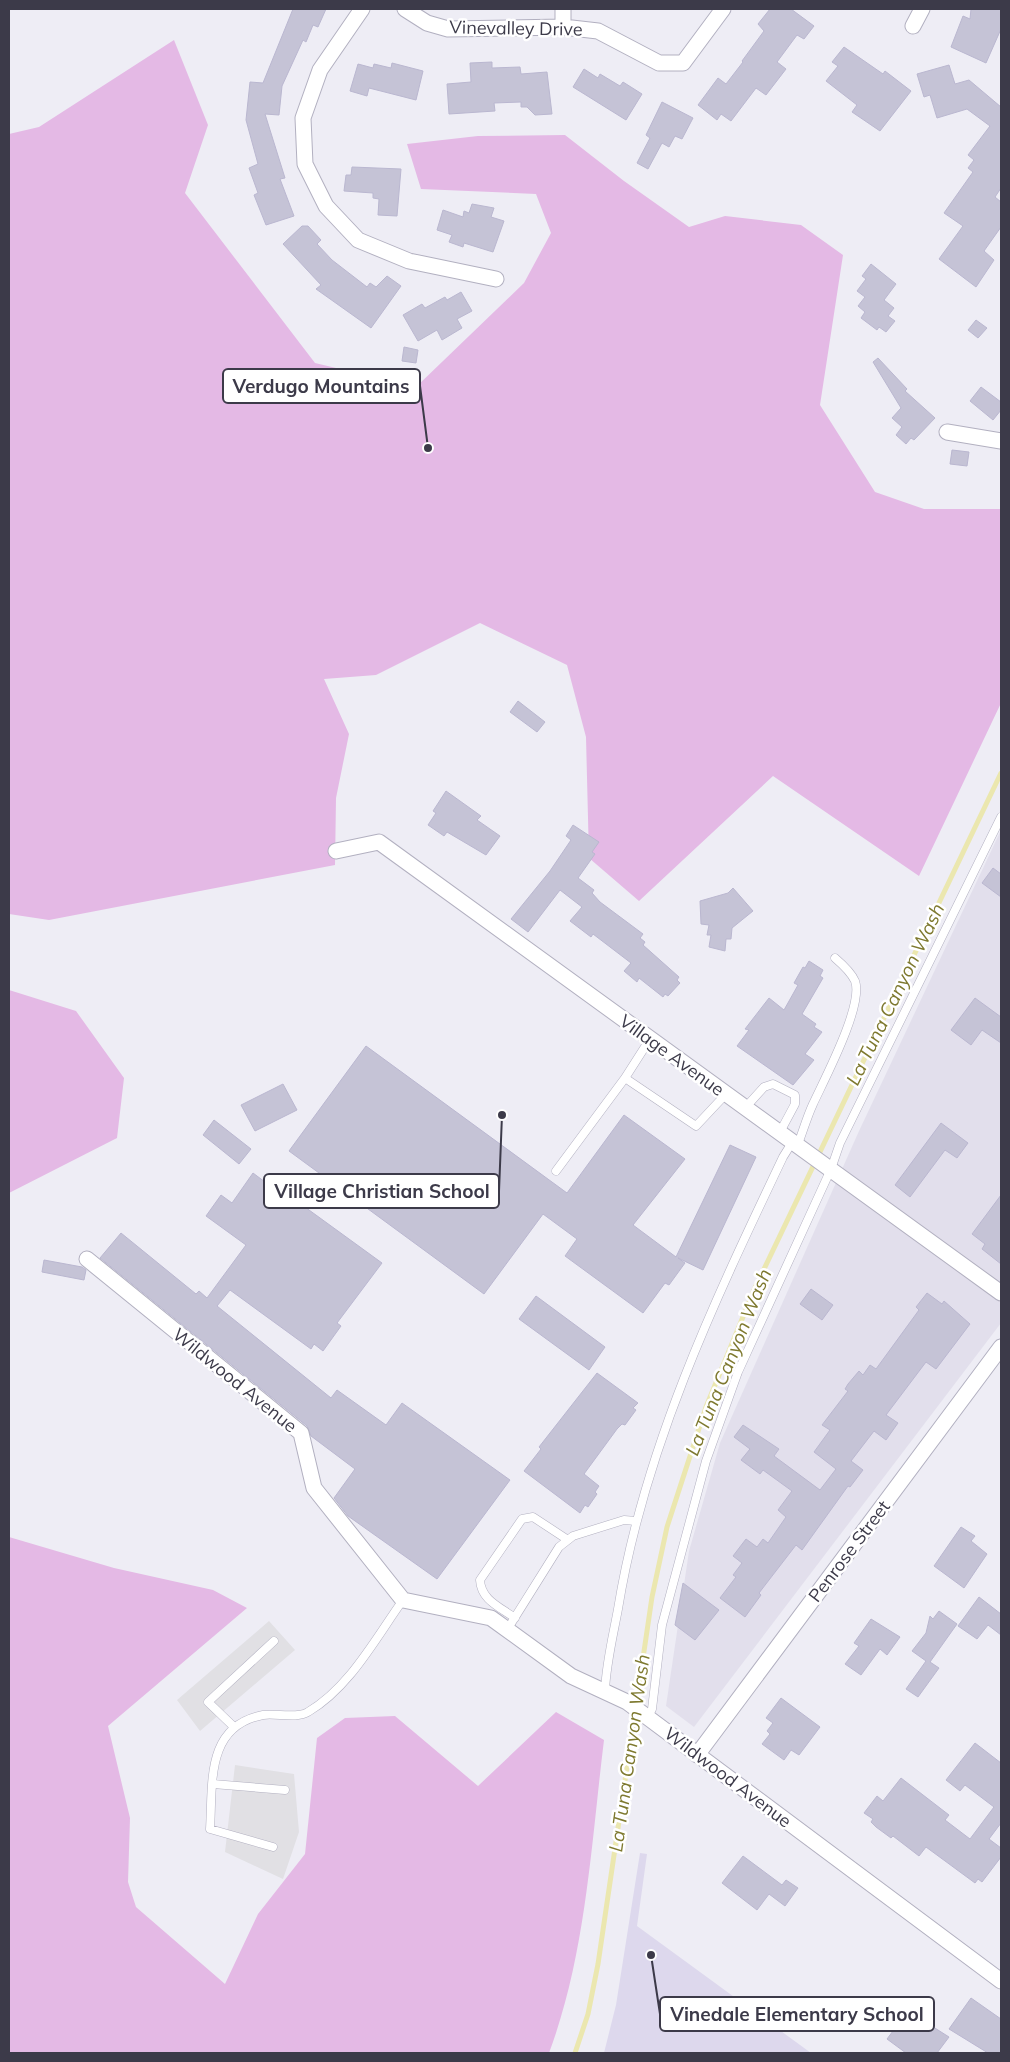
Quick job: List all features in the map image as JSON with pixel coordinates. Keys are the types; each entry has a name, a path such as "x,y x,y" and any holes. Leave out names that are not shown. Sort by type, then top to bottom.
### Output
{"street":[{"path":"362,9 320,70 303,118 305,164 326,206 358,240 409,261 496,279"},
{"name":"Vinevalley Drive","path":"405,9 427,23 448,29 563,27 598,31 659,63 683,63 722,9"},
{"path":"563,9 563,27"},
{"path":"913,26 922,9"},
{"path":"946,432 1001,441"},
{"name":"Village Avenue","path":"336,851 379,842 745,1108 812,1154 1001,1293"},
{"name":"Wildwood Avenue","path":"87,1259 301,1433 314,1488 403,1600 491,1618 511,1624 571,1676 627,1702 646,1715 1001,1981"},
{"name":"Penrose Street","path":"697,1755 1001,1347"}],"lane":[{"path":"646,1715 662,1625 706,1462 738,1372 828,1167 1001,817"},
{"path":"605,1691 623,1578 636,1521 670,1411 721,1287 790,1139 812,1107 846,1032 854,1004 856,982 846,968 835,958"},
{"path":"556,1171 625,1078 650,1039"},
{"path":"625,1078 696,1126 726,1094"},
{"path":"745,1108 764,1087 773,1084 795,1095 790,1139"},
{"path":"568,1540 533,1517 522,1519 485,1572 480,1580 480,1590 511,1624 559,1547 568,1540 573,1536 624,1520 636,1521"},
{"path":"273,1847 210,1829 214,1759 233,1726 263,1715 306,1714 337,1691 403,1600"},
{"path":"233,1726 208,1702 274,1641"},
{"path":"212,1784 285,1790"}],"shaded area":[{"path":"174,40 208,125 185,193 315,363 416,387 524,283 551,233 536,194 421,189 407,144 478,136 565,135 624,181 689,227 725,216 801,225 843,255 820,405 875,492 924,509 1001,509 1001,703 919,876 773,776 639,901 589,858 586,737 567,665 480,623 376,675 324,679 349,734 336,798 335,865 49,920 9,914 9,134 39,127"},
{"path":"1001,830 1001,1323 694,1727 666,1706 689,1551 720,1443 859,1131"},
{"path":"9,990 76,1011 124,1078 117,1138 9,1193"},
{"path":"9,1537 114,1568 213,1590 247,1608 108,1726 130,1818 128,1882 136,1907 225,1984 258,1914 305,1854 317,1738 345,1718 395,1716 478,1786 556,1712 604,1740 586,1899 571,1977 549,2053 9,2053"},
{"path":"269,1621 295,1650 200,1731 177,1700"},
{"path":"235,1765 294,1774 299,1832 283,1879 225,1852"},
{"path":"640,1853 647,1854 637,1926 811,2053 604,2053 616,2005"}],"building":[{"path":"293,9 326,9 318,27 313,25 306,42 303,40 282,86 279,115 265,114 285,178 280,179 294,216 266,225 254,195 258,193 249,168 258,164 246,120 250,82 263,83"},
{"path":"770,9 791,9 814,26 804,39 797,35 777,62 786,69 766,95 756,88 731,121 721,114 717,120 698,105 718,78 726,84 743,62 764,31 758,24"},
{"path":"971,9 1001,9 1001,29 986,63 951,47 963,16 970,19"},
{"path":"844,47 883,74 885,71 911,91 880,131 852,112 857,105 826,81 838,66 832,62"},
{"path":"492,62 492,68 520,67 521,74 547,72 552,114 535,115 527,107 521,107 521,102 494,103 495,111 449,114 447,84 471,82 470,63"},
{"path":"392,63 423,71 416,100 369,88 367,96 350,91 358,64 373,68 374,64 391,68"},
{"path":"949,65 955,84 969,80 1001,107 1001,188 995,197 1001,202 1001,227 984,251 994,260 976,287 939,259 963,226 944,213 973,172 968,168 974,160 968,155 990,126 967,109 937,118 930,95 924,97 917,74"},
{"path":"584,69 598,78 600,74 620,86 623,82 642,94 626,120 573,87"},
{"path":"662,102 693,118 682,139 675,136 669,147 662,143 648,169 637,163 650,138 646,135"},
{"path":"352,167 401,169 397,216 378,215 379,199 373,198 373,193 344,191 346,175 351,175"},
{"path":"472,204 494,208 491,217 504,221 493,252 464,243 463,247 449,242 452,235 437,230 443,210 463,217 464,211 469,213"},
{"path":"302,226 308,226 321,240 317,244 332,260 367,287 370,283 376,287 387,276 401,286 371,328 316,289 321,285 283,244"},
{"path":"871,264 896,284 884,300 894,308 888,316 895,321 886,332 879,327 877,330 861,318 865,312 858,306 865,297 857,291 866,279 862,276"},
{"path":"461,292 472,311 457,319 462,328 442,340 437,330 418,341 403,315 422,304 425,308 445,297 447,300"},
{"path":"976,320 987,328 978,338 968,330"},
{"path":"404,347 418,350 416,363 402,361"},
{"path":"878,358 907,389 905,391 935,418 914,440 911,438 906,444 896,435 902,427 892,418 901,408 873,362"},
{"path":"981,387 1001,402 1001,410 993,420 970,401"},
{"path":"952,450 969,452 967,466 950,464"},
{"path":"518,701 545,722 537,732 510,712"},
{"path":"446,791 481,816 477,820 500,836 486,855 447,832 444,836 428,825 436,813 433,811"},
{"path":"573,825 599,842 592,852 595,854 578,878 594,890 592,893 600,902 643,934 640,938 645,942 643,945 679,977 677,980 680,983 668,996 665,994 663,997 639,978 637,982 624,971 631,963 593,934 591,937 570,921 582,907 560,890 528,932 511,919 550,871 571,840 566,836"},
{"path":"993,868 1001,874 1001,897 982,883"},
{"path":"733,888 753,911 732,928 731,939 726,939 725,951 709,947 711,935 707,935 709,925 701,924 700,901 728,893"},
{"path":"809,961 823,970 820,976 823,978 802,1014 816,1024 814,1027 822,1032 805,1054 814,1060 793,1085 737,1046 749,1030 745,1029 769,998 784,1010 798,985 794,983 803,967 805,968"},
{"path":"975,998 1001,1017 1001,1043 982,1030 971,1045 951,1030"},
{"path":"366,1046 567,1193 624,1115 685,1159 633,1225 676,1257 730,1145 756,1157 703,1270 678,1258 685,1263 669,1285 665,1283 643,1313 565,1256 577,1239 543,1214 484,1294 289,1151"},
{"path":"283,1084 297,1110 255,1131 241,1105"},
{"path":"214,1120 251,1149 239,1164 203,1135"},
{"path":"941,1123 968,1143 957,1158 945,1150 910,1197 895,1185"},
{"path":"253,1173 285,1197 287,1194 382,1263 337,1323 341,1326 323,1351 314,1344 311,1349 230,1290 217,1306 331,1398 337,1390 386,1425 402,1403 510,1480 437,1579 348,1516 334,1498 355,1469 311,1436 307,1426 100,1258 121,1233 196,1294 199,1291 207,1298 246,1245 206,1216 221,1195 232,1203"},
{"path":"1001,1195 1001,1264 982,1249 985,1244 972,1234"},
{"path":"44,1260 82,1267 86,1270 84,1280 42,1272"},
{"path":"811,1289 833,1305 822,1320 800,1304"},
{"path":"927,1293 942,1304 944,1301 970,1324 936,1369 926,1362 886,1415 898,1423 886,1440 874,1431 851,1461 863,1470 850,1487 848,1486 802,1550 796,1545 759,1593 761,1595 745,1617 720,1598 736,1577 733,1575 742,1563 733,1556 746,1539 757,1547 763,1539 768,1543 786,1517 778,1510 792,1491 763,1470 760,1474 741,1460 750,1449 734,1437 743,1425 779,1449 774,1456 820,1490 836,1469 814,1452 830,1430 822,1425 848,1391 845,1389 859,1371 863,1375 870,1365 876,1369 919,1310 916,1307"},
{"path":"536,1296 605,1347 589,1370 519,1319"},
{"path":"597,1373 638,1403 633,1408 636,1410 625,1425 622,1424 617,1429 584,1474 599,1486 595,1492 597,1494 588,1507 585,1505 580,1513 524,1471 541,1449 539,1447"},
{"path":"961,1527 975,1536 971,1541 987,1554 964,1588 934,1566"},
{"path":"683,1583 719,1610 695,1640 675,1625"},
{"path":"979,1597 1001,1614 1001,1635 988,1625 977,1639 958,1626"},
{"path":"939,1611 957,1624 930,1662 939,1668 918,1697 906,1689 926,1661 912,1651 926,1633 930,1616 933,1619"},
{"path":"871,1619 900,1637 887,1655 880,1649 861,1675 845,1664 859,1646 854,1643"},
{"path":"781,1698 820,1727 799,1755 791,1750 784,1760 762,1744 770,1734 767,1731 773,1723 766,1718"},
{"path":"975,1743 1001,1763 1001,1823 989,1839 1001,1848 1001,1857 982,1882 978,1879 975,1883 926,1847 919,1856 893,1836 891,1838 876,1827 871,1822 873,1819 864,1813 877,1796 883,1801 901,1778 949,1815 945,1820 970,1839 994,1807 965,1785 960,1791 946,1780"},
{"path":"743,1856 782,1885 786,1880 798,1888 785,1906 769,1894 757,1910 722,1883"},
{"path":"971,1998 1001,2019 1001,2053 988,2053 949,2029"},
{"path":"908,2011 949,2037 937,2053 906,2053 887,2039"}],"waterway":[{"name":"La Tuna Canyon Wash","path":"575,2053 588,2014 598,1964 652,1597 667,1527 706,1407 754,1290 1001,773"}],"place":[{"name":"Verdugo Mountains","path":"428,448"},
{"name":"Village Christian School","path":"502,1115"},
{"name":"Vinedale Elementary School","path":"651,1955"}]}
